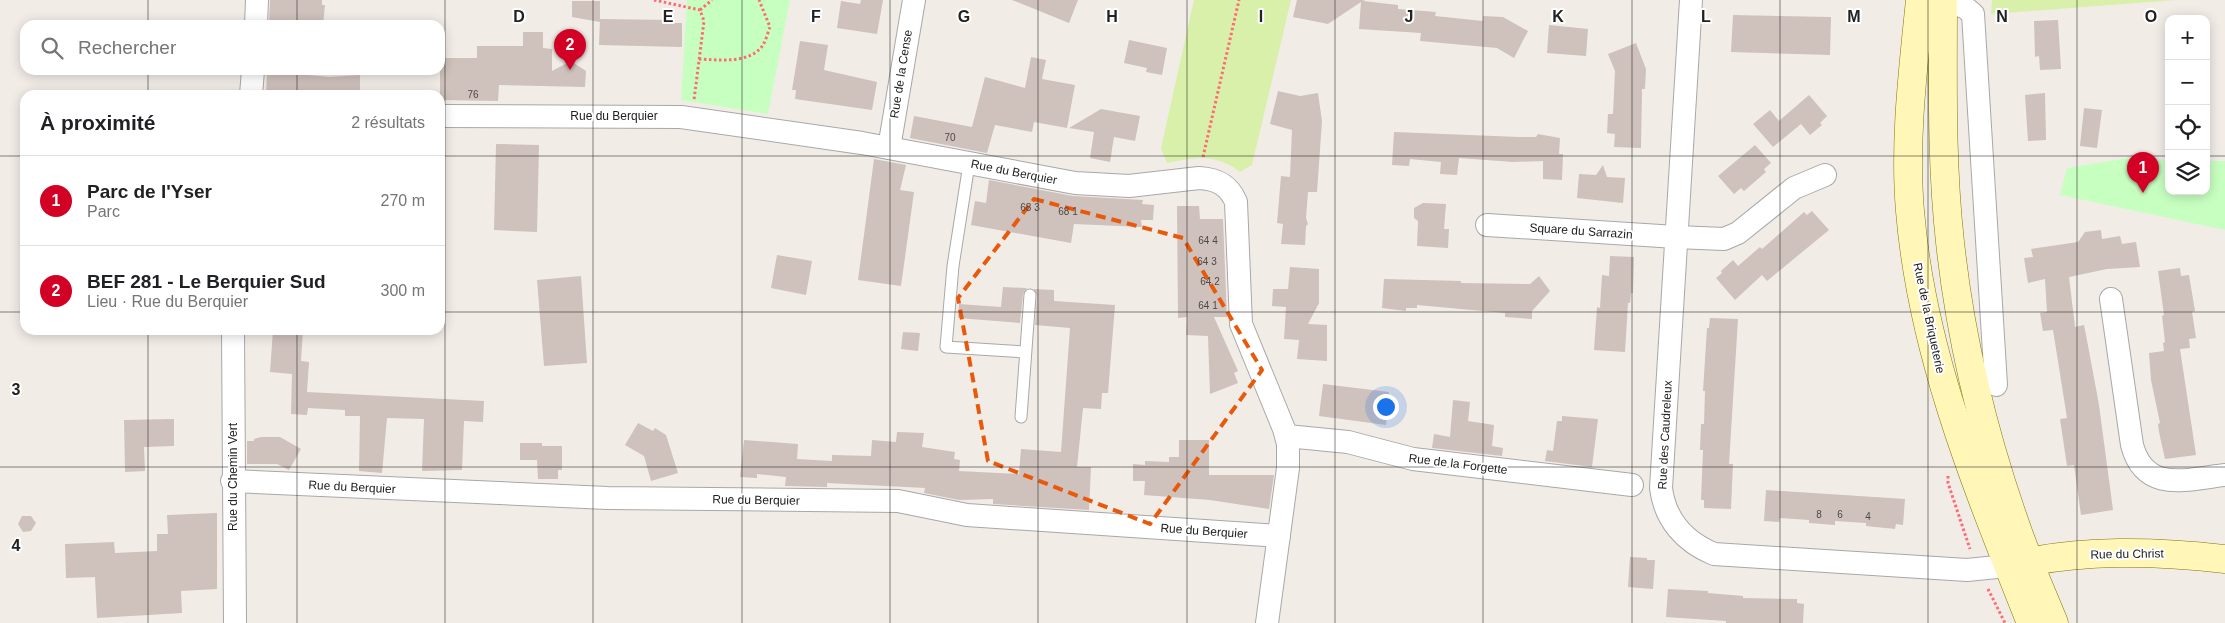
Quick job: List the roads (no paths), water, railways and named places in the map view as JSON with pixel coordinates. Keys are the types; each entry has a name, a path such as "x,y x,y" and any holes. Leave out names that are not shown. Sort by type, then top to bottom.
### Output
{"street":[{"path":"256,20 257,0"},
{"name":"Rue de la Cense","path":"890,148 914,0"},
{"name":"Rue des Caudreleux","path":"1691,0 1662,488 1665,506 1670,517 1685,537 1705,550 1725,556 1967,570 2019,564"},
{"path":"1996,385 1973,14 1963,6 1936,1 1950,240 1956,289 1967,348 2019,564 2031,623"},
{"name":"Rue de la Briqueterie","path":"1936,1 1917,35 1910,106 1908,176 1919,286 1945,389 1973,477 2019,564"},
{"path":"251,90 253,75"},
{"name":"Rue du Berquier","path":"445,116 660,116 692,118 890,148 1054,180 1093,185 1130,186 1199,178 1210,178 1225,185 1233,193 1236,202 1241,324 1286,436 1288,468 1267,623"},
{"name":"Square du Sarrazin","path":"1487,225 1676,238 1724,238 1732,236 1794,188 1825,175"},
{"path":"2111,299 2132,445 2140,464 2148,473 2166,480 2225,475"},
{"name":"Rue du Chemin Vert","path":"233,335 232,481 235,623"},
{"name":"Rue de la Forgette","path":"1286,436 1348,442 1413,459 1632,485"},
{"name":"Rue du Berquier","path":"232,481 606,498 898,501 967,515 1278,536"},
{"name":"Rue du Christ","path":"2019,564 2121,552 2186,554 2225,558"},
{"path":"2019,564 2054,623"}],"lane":[{"path":"969,164 952,266 946,347 1025,352"},
{"path":"1022,417 1030,295"}],"place":[{"name":"BEF 281 - Le Berquier Sud","path":"570,70"},
{"name":"Parc de l'Yser","path":"2143,193"}]}
